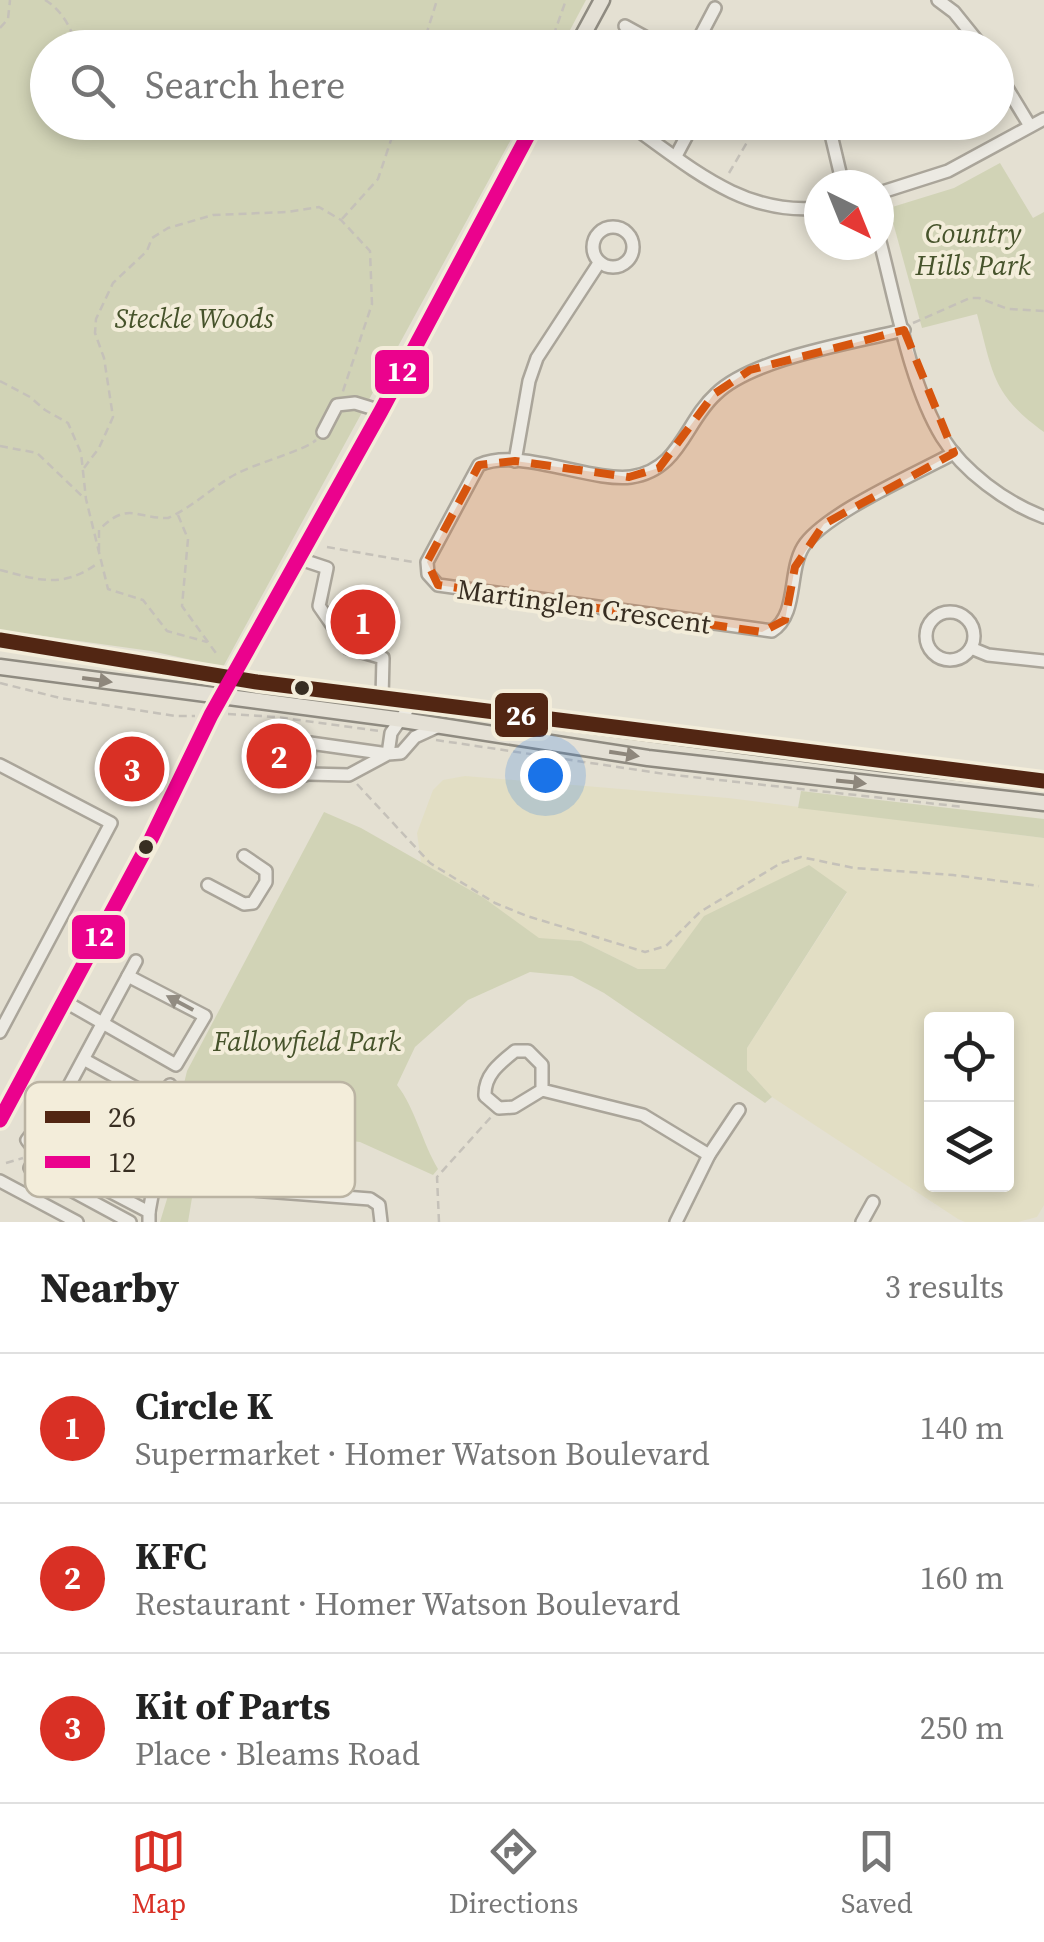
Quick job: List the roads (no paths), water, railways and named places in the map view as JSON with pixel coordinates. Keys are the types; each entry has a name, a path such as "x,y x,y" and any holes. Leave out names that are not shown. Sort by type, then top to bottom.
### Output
{"main road":[{"path":"586,30 602,0"},
{"path":"0,1120 151,840 223,696 381,411 524,140"},
{"path":"0,640 412,703 1044,781"},
{"path":"0,667 403,720 754,772 1044,803"}],"street":[{"path":"938,0 968,30"},
{"path":"703,30 715,8"},
{"path":"624,26 631,30"},
{"path":"1014,100 1030,126"},
{"path":"1014,135 1044,118"},
{"path":"652,140 725,190 754,204 784,210 804,209"},
{"path":"676,156 684,140"},
{"path":"832,140 839,170"},
{"path":"894,188 948,171 1004,140"},
{"path":"885,260 904,330 941,435 954,453 1011,500 1044,517"},
{"path":"516,461 529,381 537,358 599,262"},
{"name":"Martinglen Crescent","path":"904,330 750,370 714,394 677,451 659,468 629,477 516,461 490,460 479,465 427,562 428,574 438,585 772,631 785,620 794,567 804,545 824,524 954,453"},
{"path":"323,432 338,405 355,402 381,411"},
{"path":"300,559 328,568 319,606 348,648 383,658 382,698"},
{"path":"948,612 964,616 974,630 972,648 957,660 940,658 928,647 928,625 933,618 948,612"},
{"path":"972,648 988,656 1044,661"},
{"path":"388,754 391,733 412,703"},
{"path":"388,754 349,775 308,774 284,781 263,770 264,739 272,735 388,754 401,753 415,737 439,726"},
{"path":"308,774 310,743"},
{"path":"754,772 765,760 767,747"},
{"path":"0,765 110,824 0,1032"},
{"path":"208,885 244,904 253,903 266,882 266,871 244,856"},
{"path":"72,1082 136,961"},
{"path":"64,1002 176,1065 205,1016 128,976"},
{"path":"542,1090 542,1065 528,1050 515,1050 499,1064 484,1087 485,1096 499,1108 514,1106 542,1090 643,1115 709,1155"},
{"path":"85,1060 125,1082"},
{"path":"18,1085 25,1089"},
{"path":"676,1222 709,1155 739,1110"},
{"path":"0,1181 25,1194"},
{"path":"30,1197 76,1222"},
{"path":"84,1197 130,1222"},
{"path":"110,1197 147,1219"},
{"path":"334,1197 370,1200 379,1205 381,1222"},
{"path":"862,1222 872,1202"}],"place":[{"name":"Circle K","path":"363,622"},
{"name":"KFC","path":"279,756"},
{"name":"Kit of Parts","path":"132,769"}],"park label":[{"name":"Country Hills Park","path":"973,249"},
{"name":"Steckle Woods","path":"194,318"},
{"name":"Fallowfield Park","path":"307,1041"}]}
